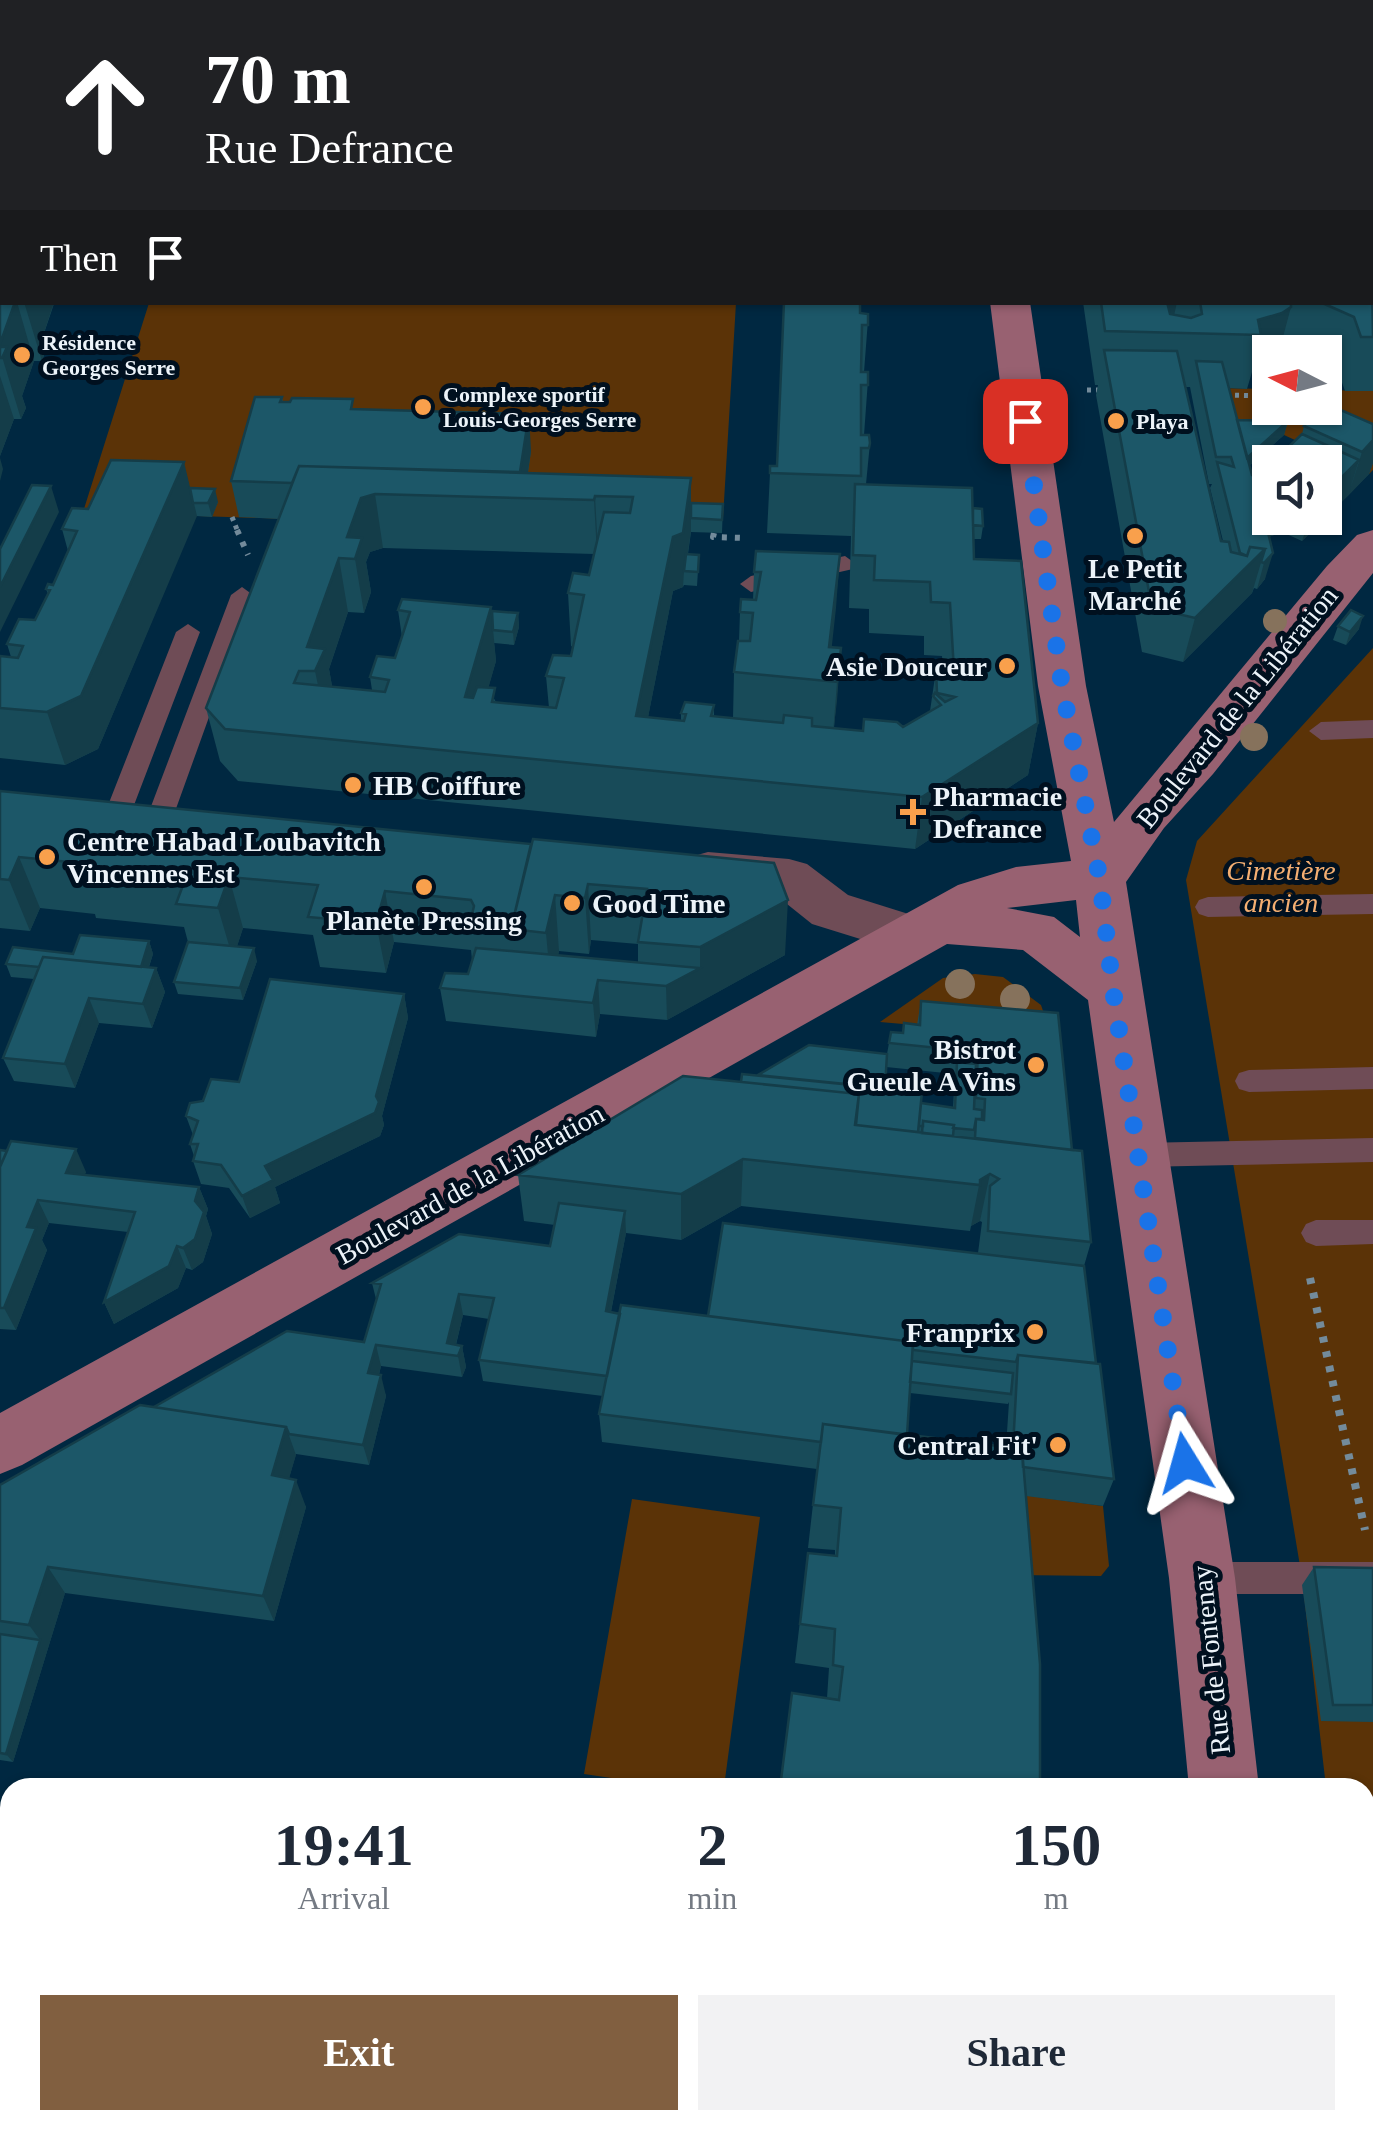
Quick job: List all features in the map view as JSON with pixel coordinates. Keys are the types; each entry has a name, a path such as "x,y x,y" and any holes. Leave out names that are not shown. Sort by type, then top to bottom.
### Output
{"main road":[{"name":"Rue de Fontenay","path":"1010,305 1030,568 1062,686 1100,880 1113,990 1202,1578 1223,1778"},
{"name":"Boulevard de la Libération","path":"0,1445 927,930 960,906 1033,880 1100,880 1146,815 1196,761 1342,577 1373,545"},
{"path":"927,930 1035,931 1113,990"}],"street":[{"path":"671,867 789,878 830,910 927,930"}],"lane":[{"path":"751,584 845,564"},
{"path":"188,632 139,815 242,595"},
{"path":"1322,730 1373,729"},
{"path":"1208,907 1373,904"},
{"path":"1249,1082 1373,1078"},
{"path":"1140,1155 1373,1150"},
{"path":"1316,1233 1373,1232"},
{"path":"1202,1578 1371,1562"}],"path":[{"path":"1086,390 1112,390"},
{"path":"1226,395 1252,396"},
{"path":"714,533 713,537 740,538"},
{"path":"1316,1233 1300,1233 1371,1562"}],"green space":[{"name":"Complexe sportif Louis-Georges Serre","path":"148,305 736,305 723,518 656,515 462,525 83,512"},
{"path":"1216,388 1252,389 1252,425 1342,425 1342,390 1373,391 1373,470 1369,474 1342,462 1342,445 1306,445 1284,435 1228,434"},
{"name":"Cimetière ancien","path":"1373,648 1373,1778 1325,1778 1302,1578 1186,880 1197,841"},
{"path":"975,974 1003,977 1041,1005 1052,1037 880,1022 943,978"},
{"path":"1008,1493 1103,1506 1109,1566 1101,1576 1015,1575"},
{"path":"632,1499 760,1517 725,1778 611,1778 584,1774"}],"building":[{"path":"0,305 14,305 0,344"},
{"path":"784,305 860,305 860,313 868,314 868,325 862,325 861,372 868,372 868,385 861,385 861,435 869,435 870,443 869,448 861,448 861,476 770,473 770,466 777,466"},
{"path":"1101,305 1168,305 1170,314 1191,318 1202,314 1200,305 1291,305 1282,313 1258,320 1261,335 1105,331"},
{"path":"1327,305 1372,305 1373,337 1361,337 1354,317"},
{"path":"1104,350 1177,351 1221,541 1229,542 1231,552 1247,556 1250,547 1265,549 1195,618 1152,608"},
{"path":"1196,361 1222,362 1252,475 1252,535 1269,535 1273,553 1264,563 1261,562 1265,549 1250,547 1247,556 1240,553 1217,462 1234,467 1231,457 1216,457"},
{"path":"255,397 282,397 280,402 290,402 292,398 353,399 351,409 529,414 520,472 299,466 292,483 231,481"},
{"path":"1342,411 1373,424 1373,440 1362,452 1304,426 1342,425"},
{"path":"1237,420 1252,420 1252,425 1284,425 1261,445 1252,445 1252,453 1247,458"},
{"path":"1000,426 1012,426 1013,443 1002,442"},
{"path":"1302,434 1326,445 1290,445"},
{"path":"1342,452 1359,460 1342,477"},
{"path":"111,460 184,462 81,696 47,712 0,708 0,656 18,658 23,646 7,644 19,619 35,620 50,590 46,589 48,584 53,585 77,531 62,529 72,508 88,509"},
{"path":"299,466 691,478 683,533 673,537 636,716 684,721 686,714 681,713 685,702 714,705 711,716 783,723 784,715 812,718 812,726 863,731 864,719 897,722 903,727 941,705 933,696 935,693 945,702 955,697 937,693 936,670 954,671 950,603 931,602 930,582 874,580 875,556 853,555 855,484 972,488 974,559 1021,561 1038,723 922,797 225,729 206,708","holes":["375,494 594,500 595,496 633,497 630,513 604,512 589,575 573,573 568,593 584,595 571,656 553,655 546,676 564,678 556,708 492,702 495,688 477,687 473,698 465,697 491,607 402,599 398,610 410,612 395,658 377,656 370,677 389,680 385,692 294,683 299,671 315,671 325,649 307,647 339,558 355,559 362,538 347,537 361,498"]},
{"path":"32,485 51,486 0,587 0,549"},
{"path":"190,488 215,489 208,503 193,503"},
{"path":"691,503 723,504 722,520 691,518"},
{"path":"973,508 982,509 983,526 973,525"},
{"path":"756,551 840,554 829,647 841,648 837,682 734,672 738,641 750,641 753,613 740,612 741,599 756,600 761,572 754,572"},
{"path":"686,554 699,555 698,572 684,571"},
{"path":"1351,610 1363,616 1350,632 1338,626"},
{"path":"492,611 518,613 513,632 493,630"},
{"path":"0,791 531,844 511,934 468,931 474,906 471,900 385,891 376,923 308,917 318,885 229,877 218,908 176,904 186,877 19,857 9,880 0,879"},
{"path":"533,839 774,863 788,900 700,947 638,942 647,889 588,884 585,898 555,895 546,933 511,929"},
{"path":"80,935 149,941 141,967 43,957 39,967 6,964 13,947 73,954"},
{"path":"188,942 254,948 240,988 174,982"},
{"path":"476,948 700,968 666,986 598,980 593,1003 440,988 445,973 468,974"},
{"path":"43,957 156,968 143,1004 89,998 65,1064 3,1058"},
{"path":"270,979 404,994 376,1096 379,1102 375,1113 265,1166 273,1180 242,1196 221,1165 193,1161 198,1144 190,1144 198,1121 186,1116 190,1103 203,1101 211,1079 239,1082"},
{"path":"921,1001 1058,1013 1072,1150 975,1138 976,1119 984,1120 985,1099 976,1098 978,1052 889,1043 891,1032 903,1033 904,1023 920,1025"},
{"path":"809,1045 887,1054 885,1088 758,1075"},
{"path":"957,1062 976,1064 974,1109 982,1110 982,1119 976,1119 974,1130 923,1121 923,1126 919,1126 921,1103 955,1108"},
{"path":"742,1074 922,1092 918,1132 856,1125 859,1094 741,1082"},
{"path":"683,1076 859,1094 855,1125 1082,1151 1091,1242 988,1231 990,1186 999,1179 990,1174 980,1180 980,1185 743,1159 681,1194 518,1175"},
{"path":"923,1121 954,1125 953,1136 922,1133"},
{"path":"11,1141 76,1149 66,1173 199,1187 195,1201 204,1212 195,1239 183,1248 177,1246 169,1266 104,1302 135,1212 38,1200 27,1227 36,1228 4,1308 0,1308 0,1167"},
{"path":"559,1203 625,1211 606,1311 620,1314 607,1376 479,1360 494,1298 459,1294 447,1343 462,1346 458,1356 376,1345 368,1373 381,1375 363,1445 289,1434 286,1427 154,1407 287,1331 364,1342 381,1284 372,1283 459,1234 550,1246"},
{"path":"723,1223 1084,1266 1096,1363 1018,1355 1016,1362 913,1350 913,1342 708,1316"},
{"path":"621,1305 913,1342 907,1435 823,1424 821,1442 599,1414"},
{"path":"1018,1355 1100,1364 1114,1479 1023,1467 1022,1449 1013,1448"},
{"path":"912,1361 1013,1373 1011,1394 910,1382"},
{"path":"140,1405 286,1427 272,1475 296,1480 263,1596 48,1567 29,1625 0,1621 0,1485"},
{"path":"823,1424 1022,1449 1040,1664 1040,1778 781,1778 792,1693 839,1700 843,1667 833,1665 835,1629 800,1624 808,1553 837,1556 841,1508 813,1505"},
{"path":"1314,1567 1373,1568 1373,1705 1333,1705"},
{"path":"0,1634 40,1640 6,1754 0,1753"}],"place":[{"name":"Résidence Georges Serre","path":"22,355"},
{"name":"Complexe sportif Louis-Georges Serre","path":"423,407"},
{"name":"Playa","path":"1116,421"},
{"name":"Le Petit Marché","path":"1135,536"},
{"name":"Asie Douceur","path":"1007,666"},
{"name":"HB Coiffure","path":"353,785"},
{"name":"Pharmacie Defrance","path":"913,812"},
{"name":"Centre Habad Loubavitch Vincennes Est","path":"47,857"},
{"name":"Planète Pressing","path":"424,887"},
{"name":"Good Time","path":"572,903"},
{"name":"Bistrot Gueule A Vins","path":"1036,1065"},
{"name":"Franprix","path":"1035,1332"},
{"name":"Central Fit'","path":"1058,1445"}],"route":[{"path":"1025,421 1062,686 1100,880 1113,990 1185,1463"}]}
